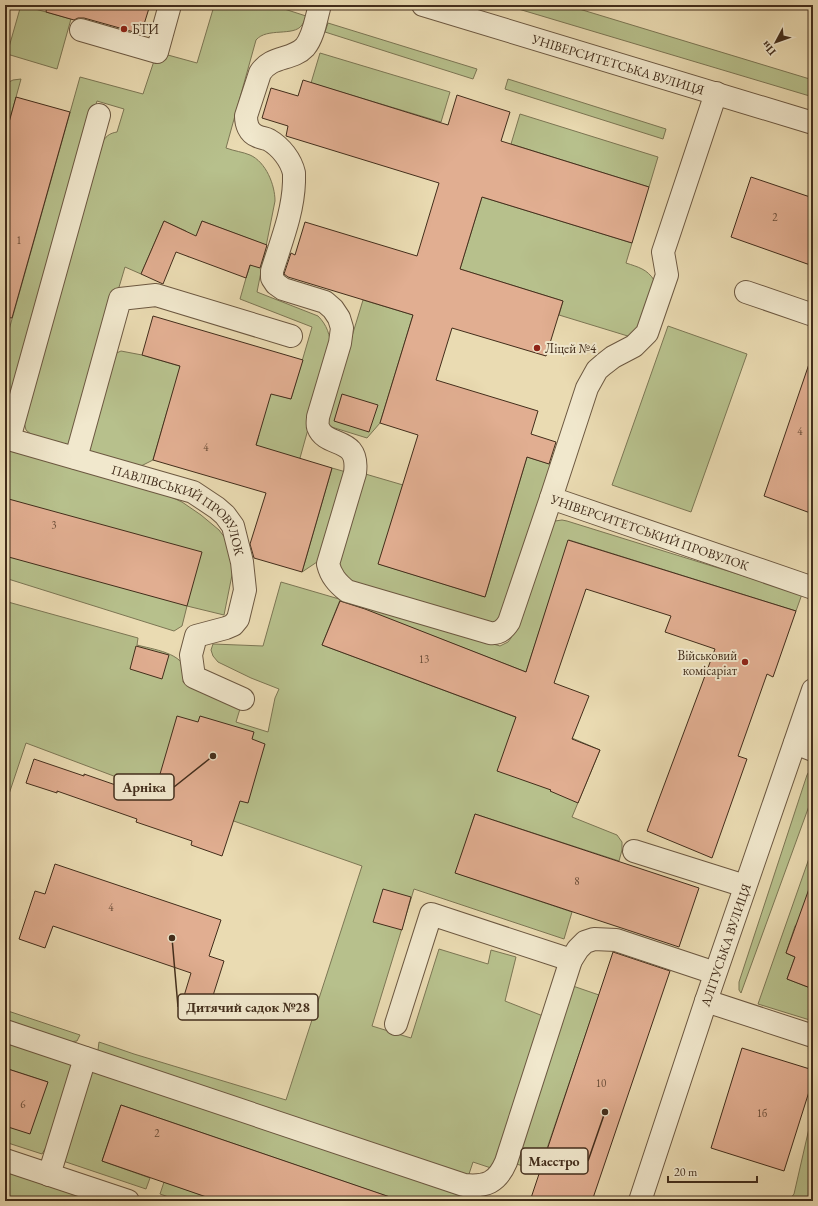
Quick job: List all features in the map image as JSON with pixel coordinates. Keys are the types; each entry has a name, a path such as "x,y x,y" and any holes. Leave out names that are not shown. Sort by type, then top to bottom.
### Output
{"street":[{"path":"81,30 157,52 170,5"},
{"path":"320,5 311,38 305,46 300,51 269,63 263,68 246,116 246,124 255,136 268,139 287,156 294,173 294,194 289,216 272,271 272,278 276,284 283,289 325,302 333,309 339,318 342,328 340,343 318,417 318,426 328,439 343,444 354,457 356,464 355,473 328,564 331,573 338,583 347,591 490,633 497,633 504,629 509,622 551,498"},
{"name":"УНІВЕРСИТЕТСЬКА ВУЛИЦЯ","path":"423,5 813,123"},
{"name":"УНІВЕРСИТЕТСЬКИЙ ПРОВУЛОК","path":"716,93 663,252 666,275 647,333 634,346 613,356 597,370 591,380 587,388 551,498 813,588"},
{"path":"7,438 99,114"},
{"path":"746,292 813,315"},
{"path":"76,458 120,299 156,295 291,336"},
{"name":"ПАВЛІВСЬКИЙ ПРОВУЛОК","path":"7,438 192,492 225,515 233,526 242,562 245,590 238,619 233,625 226,628 196,636 191,654 194,677 243,699"},
{"name":"АЛІТУСЬКА ВУЛИЦЯ","path":"640,1201 715,973 746,886 804,747 813,690"},
{"path":"634,852 746,886"},
{"path":"396,1024 431,914 571,960"},
{"path":"5,1031 464,1185 474,1186 490,1183 496,1179 506,1162 571,960 578,948 585,942 594,939 616,940 715,973"},
{"path":"706,1001 813,1036"},
{"path":"49,1175 84,1058"},
{"path":"5,1160 128,1201"}],"green space":[{"path":"21,5 71,19 57,69 7,54"},
{"path":"211,5 272,5 306,16 303,24 298,29 287,32 267,34 256,40 226,148 256,158 265,168 275,195 257,292 318,316 328,330 331,347 300,458 248,474 259,435 168,408 153,460 137,468 84,453 112,355 121,351 142,355 291,399 312,327 240,299 258,242 202,221 189,257 177,250 186,231 164,221 141,274 125,267 71,449 32,435 26,430 24,422 103,141 109,135 117,132 124,109 97,101 5,422 5,344 80,77 143,94 157,52 197,63 214,6"},
{"path":"505,5 566,5 813,80 813,97"},
{"path":"328,23 477,69 473,79 325,32"},
{"path":"320,53 450,92 441,122 311,83"},
{"path":"21,79 5,137 5,84 13,80"},
{"path":"508,79 666,129 663,139 505,89"},
{"path":"520,114 658,157 649,187 511,144"},
{"path":"482,197 632,243 626,263 645,271 654,280 643,329 631,337 559,315 563,301 460,269"},
{"path":"363,300 413,315 380,423 367,438 325,425"},
{"path":"668,326 747,354 691,512 612,485"},
{"path":"5,447 162,493 182,502 201,515 219,530 232,547 235,560 224,615 187,606 182,626 174,631 5,578"},
{"path":"527,457 553,465 505,610 494,625 347,581 338,564 362,473 403,485 379,564 485,597"},
{"path":"332,468 346,472 320,560 302,572"},
{"path":"562,520 802,594 796,611 569,540 526,672 340,600 322,645 572,738 600,750 572,817 617,835 622,842 622,850 619,861 475,814 456,873 572,912 564,939 414,889 372,1026 411,1038 439,949 488,964 491,950 516,957 505,1001 543,1016 494,1169 473,1162 467,1180 103,1054 98,1050 99,1042 286,1100 362,866 228,819 26,743 5,806 5,604 8,602 138,638 137,645 159,650 174,656 180,661 184,666 185,673 183,682 243,699 236,722 268,732 275,698 279,689 251,678 218,662 213,656 211,650 213,644 263,646 281,582 500,646 508,642 511,638 547,529 555,521"},
{"path":"813,766 813,795 741,993 739,990 739,982 807,775"},
{"path":"813,847 813,905 795,926 786,953 795,957 787,979 813,989 813,1021 758,1004"},
{"path":"570,985 599,995 539,1172 514,1163"},
{"path":"5,1010 80,1035 77,1041 69,1042 5,1021"},
{"path":"5,1037 71,1062 74,1069 48,1144 42,1154 5,1142 5,1126 48,1082 5,1068"},
{"path":"92,1069 462,1191 458,1201 401,1201 121,1105 102,1161 150,1178 146,1189 60,1160"},
{"path":"813,1111 813,1201 785,1201 789,1200 794,1194"},
{"path":"5,1170 101,1201 5,1201"},
{"path":"164,1182 213,1199 212,1201 180,1201 160,1194"}],"building":[{"name":"БТИ","path":"47,5 150,5 141,34 84,18 74,20 46,12"},
{"path":"303,80 448,125 457,95 510,112 501,141 649,187 632,243 482,197 460,269 563,301 546,356 452,328 436,380 538,411 531,434 556,442 549,464 527,457 485,597 378,564 418,435 380,423 413,315 288,277 284,274 291,253 295,255 305,222 417,256 439,183 286,136 288,126 262,118 271,88 298,96"},
{"path":"16,97 70,112 12,318 5,317 5,137"},
{"path":"751,177 813,198 813,266 731,237"},
{"path":"164,221 196,236 202,221 267,245 260,268 250,265 246,278 176,252 163,284 141,274"},
{"path":"153,316 303,360 291,399 271,394 256,445 332,468 302,572 254,558 250,544 266,493 153,460 180,366 142,355"},
{"path":"809,364 813,365 813,514 764,496"},
{"path":"342,394 378,405 369,432 334,421"},
{"path":"5,498 202,552 187,606 5,556"},
{"path":"568,540 796,611 773,677 767,674 738,756 747,759 712,858 647,831 715,649 665,632 671,616 586,589 554,683 589,696 572,739 600,750 578,803 550,791 551,790 497,771 516,717 322,645 340,601 365,609 526,672"},
{"path":"136,646 169,655 162,679 130,669"},
{"path":"177,716 198,722 200,716 254,732 252,739 265,744 248,803 240,801 222,856 191,845 192,841 136,822 137,819 57,791 57,793 26,783 34,759 84,776 84,774 153,798"},
{"path":"475,814 699,888 679,947 455,873"},
{"path":"55,864 221,920 209,956 224,961 210,1005 184,996 191,973 53,926 45,948 19,939 35,891 45,894"},
{"path":"810,886 813,886 813,989 787,979 795,957 786,953"},
{"path":"383,889 411,897 402,930 373,922"},
{"path":"613,952 670,971 592,1201 530,1201"},
{"path":"742,1048 813,1070 813,1079 784,1171 711,1148"},
{"path":"5,1068 48,1082 30,1134 5,1126"},
{"path":"121,1105 390,1197 389,1201 218,1201 102,1161"}],"place":[{"name":"БТИ","path":"124,29"},
{"name":"Ліцей №4","path":"537,348"},
{"name":"Військовий комісаріат","path":"745,662"},
{"name":"Арніка","path":"213,756"},
{"name":"Дитячий садок №28","path":"172,938"},
{"name":"Маестро","path":"605,1112"}]}
